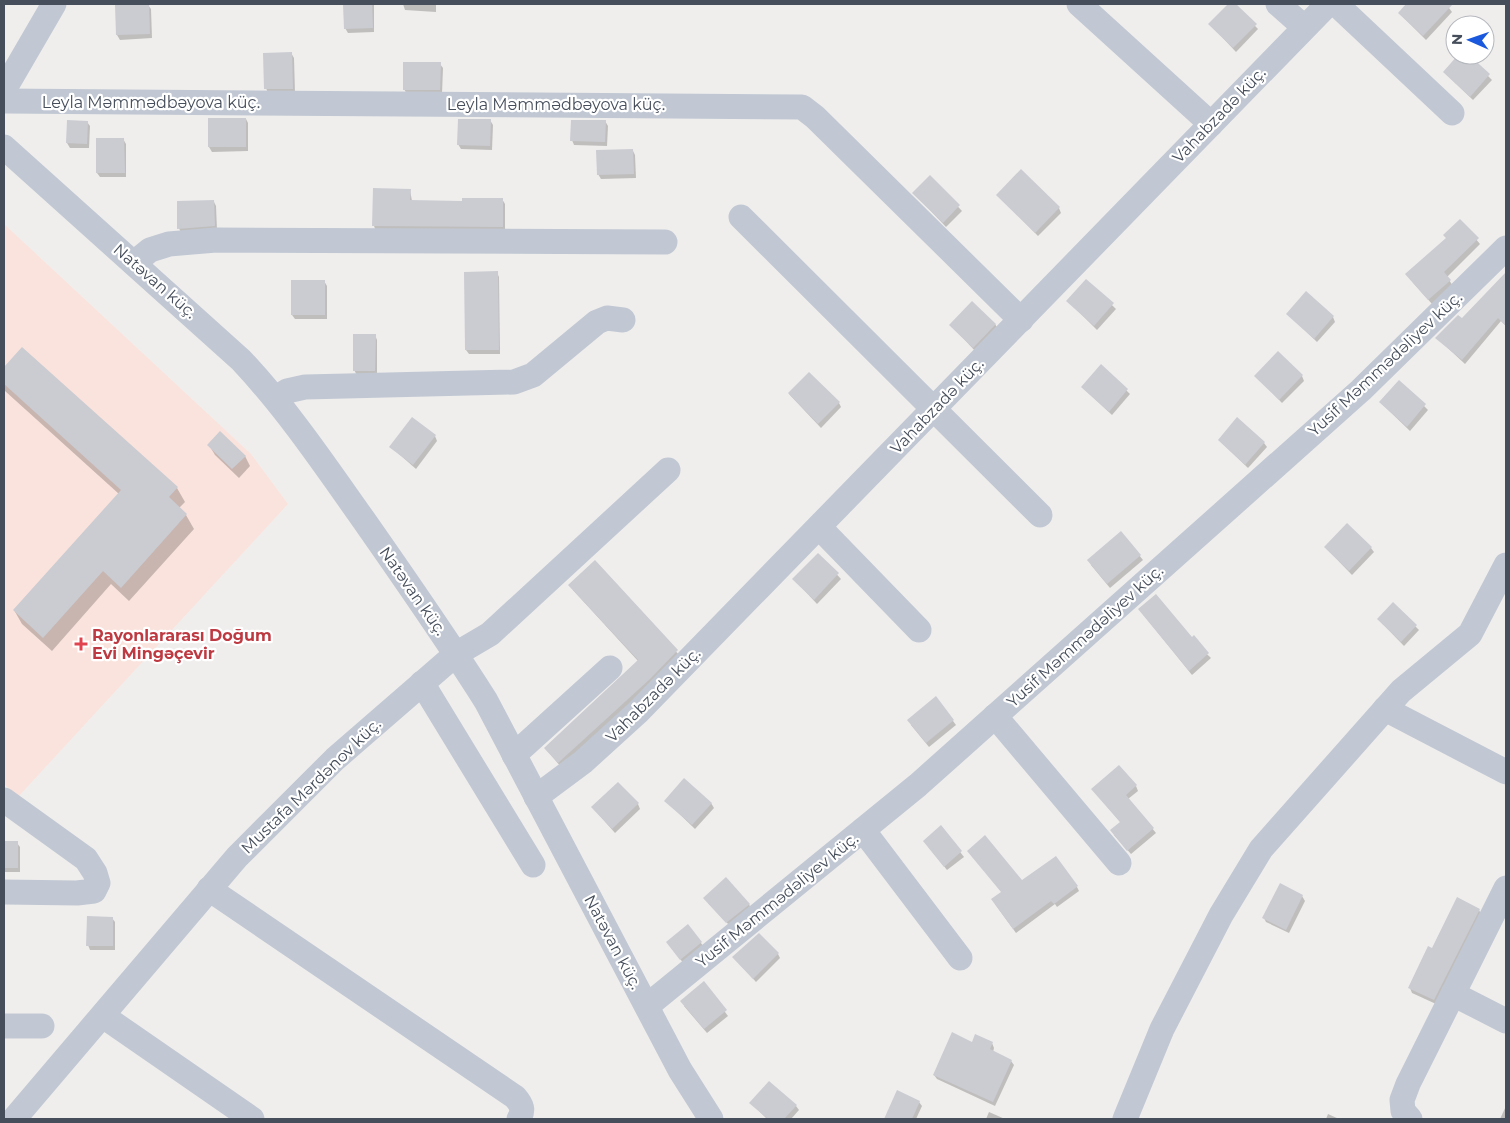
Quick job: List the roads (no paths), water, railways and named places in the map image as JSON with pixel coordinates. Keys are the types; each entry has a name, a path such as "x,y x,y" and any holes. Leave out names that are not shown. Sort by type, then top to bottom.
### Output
{"street":[{"path":"4,90 54,4"},
{"path":"1079,4 1210,124"},
{"path":"1278,4 1304,27"},
{"name":"Vahabzadə küç.","path":"536,796 583,762 638,712 1328,4"},
{"path":"1336,4 1452,113"},
{"name":"Leyla Məmmədbəyova küç.","path":"4,101 802,107 815,117 1021,320"},
{"name":"Natəvan küç.","path":"4,147 241,360 276,398 456,654 486,701 680,1070 711,1119"},
{"path":"741,217 1040,515"},
{"path":"134,263 150,250 169,244 216,240 665,242"},
{"name":"Yusif Məmmədəliyev küç.","path":"647,1006 918,786 1360,390 1506,248"},
{"path":"276,398 287,391 305,387 514,382 533,375 597,322 607,318 623,320"},
{"name":"Mustafa Mərdənov küç.","path":"23,1115 103,1016 237,857 335,759 456,654 490,634 668,470"},
{"path":"819,526 919,630"},
{"path":"1125,1119 1162,1029 1221,915 1261,849 1401,691 1470,634 1506,565"},
{"path":"514,755 610,668"},
{"path":"422,683 533,865"},
{"path":"1385,709 1506,772"},
{"path":"995,716 1119,863"},
{"path":"4,800 86,859 95,873 98,883 94,891 77,893 4,892"},
{"path":"863,830 960,958"},
{"path":"1410,1119 1402,1111 1402,1100 1408,1084 1506,888"},
{"path":"209,889 515,1097 521,1104 523,1112 519,1119"},
{"path":"1453,994 1506,1021"},
{"path":"103,1016 252,1119"},
{"path":"4,1026 42,1026"}],"place":[{"name":"Rayonlararası Doğum Evi Mingəçevir","path":"81,644"}]}
